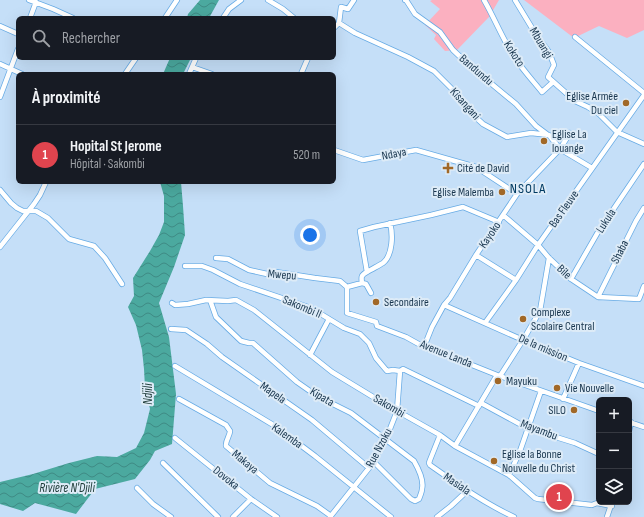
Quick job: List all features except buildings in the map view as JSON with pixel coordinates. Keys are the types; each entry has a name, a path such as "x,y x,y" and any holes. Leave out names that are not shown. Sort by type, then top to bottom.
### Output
{"street":[{"path":"29,0 36,1 69,16"},
{"path":"166,16 178,0"},
{"path":"224,16 229,9 241,0"},
{"path":"268,0 291,16"},
{"path":"336,26 339,23 341,7 348,9 354,0"},
{"name":"Bandundu","path":"406,0 416,14 440,32 453,50 516,104 536,126 550,136"},
{"name":"Kokoto","path":"484,0 515,58 542,92 553,82"},
{"name":"Mbuangi","path":"514,0 538,38 549,52 554,65 548,77 553,82"},
{"path":"31,16 36,1"},
{"name":"Kisangani","path":"339,23 355,33 408,57 434,71 457,94 471,113 483,124 507,137 531,133 550,136"},
{"path":"0,26 16,33"},
{"path":"574,37 644,94"},
{"path":"0,97 16,55"},
{"path":"126,72 135,60"},
{"path":"190,72 195,60"},
{"path":"302,72 307,60"},
{"path":"0,64 18,72"},
{"path":"192,67 206,72"},
{"path":"553,82 575,101 599,114 617,132 644,144"},
{"name":"Bas Fleuve","path":"486,323 538,245 644,94"},
{"name":"Kayoko","path":"424,347 432,327 444,305 517,194 560,149 570,133"},
{"path":"550,136 560,149 592,168"},
{"name":"Ndaya","path":"336,151 363,160 416,150 476,167 517,194"},
{"name":"Lukula","path":"571,279 598,232 644,164"},
{"path":"0,247 34,204 45,184"},
{"path":"0,190 17,208 23,211 36,211 48,218 69,240 94,246 105,258 122,284"},
{"path":"367,272 360,231 463,207 498,222"},
{"name":"Shaba","path":"598,297 644,208"},
{"name":"Bile","path":"503,215 538,245 571,279 598,297"},
{"path":"362,283 362,275 383,263 388,258 392,244 390,223"},
{"path":"476,255 516,280"},
{"name":"Mwepu","path":"216,258 228,259 249,270 266,274 276,272 340,281 347,287"},
{"path":"455,446 480,404 523,340 540,311 550,258"},
{"name":"Sakombi II","path":"185,266 202,266 240,284 311,308 344,328 360,334 369,343 376,358 387,371 402,370"},
{"path":"347,287 362,283 366,284 370,293"},
{"path":"598,297 639,299 644,286"},
{"name":"Avenue Landa","path":"347,287 347,313 376,322 377,326 406,337 424,347 467,362 498,376 596,410"},
{"name":"Sakombi","path":"172,303 175,305 206,300 236,300 254,310 332,372 440,435 455,446 509,475 535,498 592,505 596,503"},
{"name":"Kipata","path":"210,300 216,317 241,341 253,343 312,393 351,413 414,460 419,469 422,485 419,499 415,501 411,500 373,462"},
{"name":"De la mission","path":"444,305 579,363 644,386"},
{"path":"310,355 329,319"},
{"name":"Mapela","path":"171,330 186,330 202,340 222,357 311,419 369,468"},
{"path":"563,399 579,363"},
{"name":"Kalemba","path":"175,366 274,426 315,456 391,517"},
{"name":"Rue Nzoku","path":"330,517 369,468 386,439 397,411 402,370"},
{"name":"Mayambu","path":"402,370 480,404 527,428 596,453"},
{"path":"509,475 520,451 541,391"},
{"name":"Makaya","path":"179,400 226,425 230,431 230,434 226,446 270,483 317,506 330,517"},
{"path":"632,423 644,427"},
{"name":"Masiala","path":"440,435 430,460 430,465 467,491 498,510 514,517"},
{"name":"Dovoka","path":"175,438 277,517"},
{"path":"163,463 218,517"},
{"path":"137,488 153,504 171,517"},
{"path":"437,517 467,491"},
{"path":"233,517 252,499"},
{"path":"607,517 612,505"}],"shaded area":[{"path":"499,0 489,17 457,50 445,51 434,39 436,35 425,25 440,9 430,1"},
{"path":"524,0 644,0 644,30 627,38 599,26 574,38"}],"water":[{"path":"200,0 219,0 210,16 188,16"},
{"path":"169,60 190,60 184,72 164,72"},
{"name":"Rivière N'Djili","path":"161,184 181,184 185,235 159,303 169,337 176,394 172,444 155,451 135,479 95,489 76,514 35,503 23,511 0,504 0,482 97,456 117,457 136,448 144,433 150,409 145,388 142,350 136,325 128,307 134,296 133,278 159,235 164,222 164,196"}],"place":[{"name":"Eglise Armée Du ciel","path":"626,103"},
{"name":"Eglise La louange","path":"544,141"},
{"name":"Cité de David","path":"448,168"},
{"name":"Eglise Malemba","path":"502,192"},
{"name":"Secondaire","path":"376,302"},
{"name":"Complexe Scolaire Central","path":"523,319"},
{"name":"Mayuku","path":"498,381"},
{"name":"Vie Nouvelle","path":"557,388"},
{"name":"SILO","path":"574,410"},
{"name":"Eglise la Bonne Nouvelle du Christ","path":"494,461"},
{"name":"Hopital St Jerome","path":"559,497"}],"district":[{"name":"NSOLA","path":"528,188"}],"water label":[{"name":"Ndjili","path":"148,394"}]}
